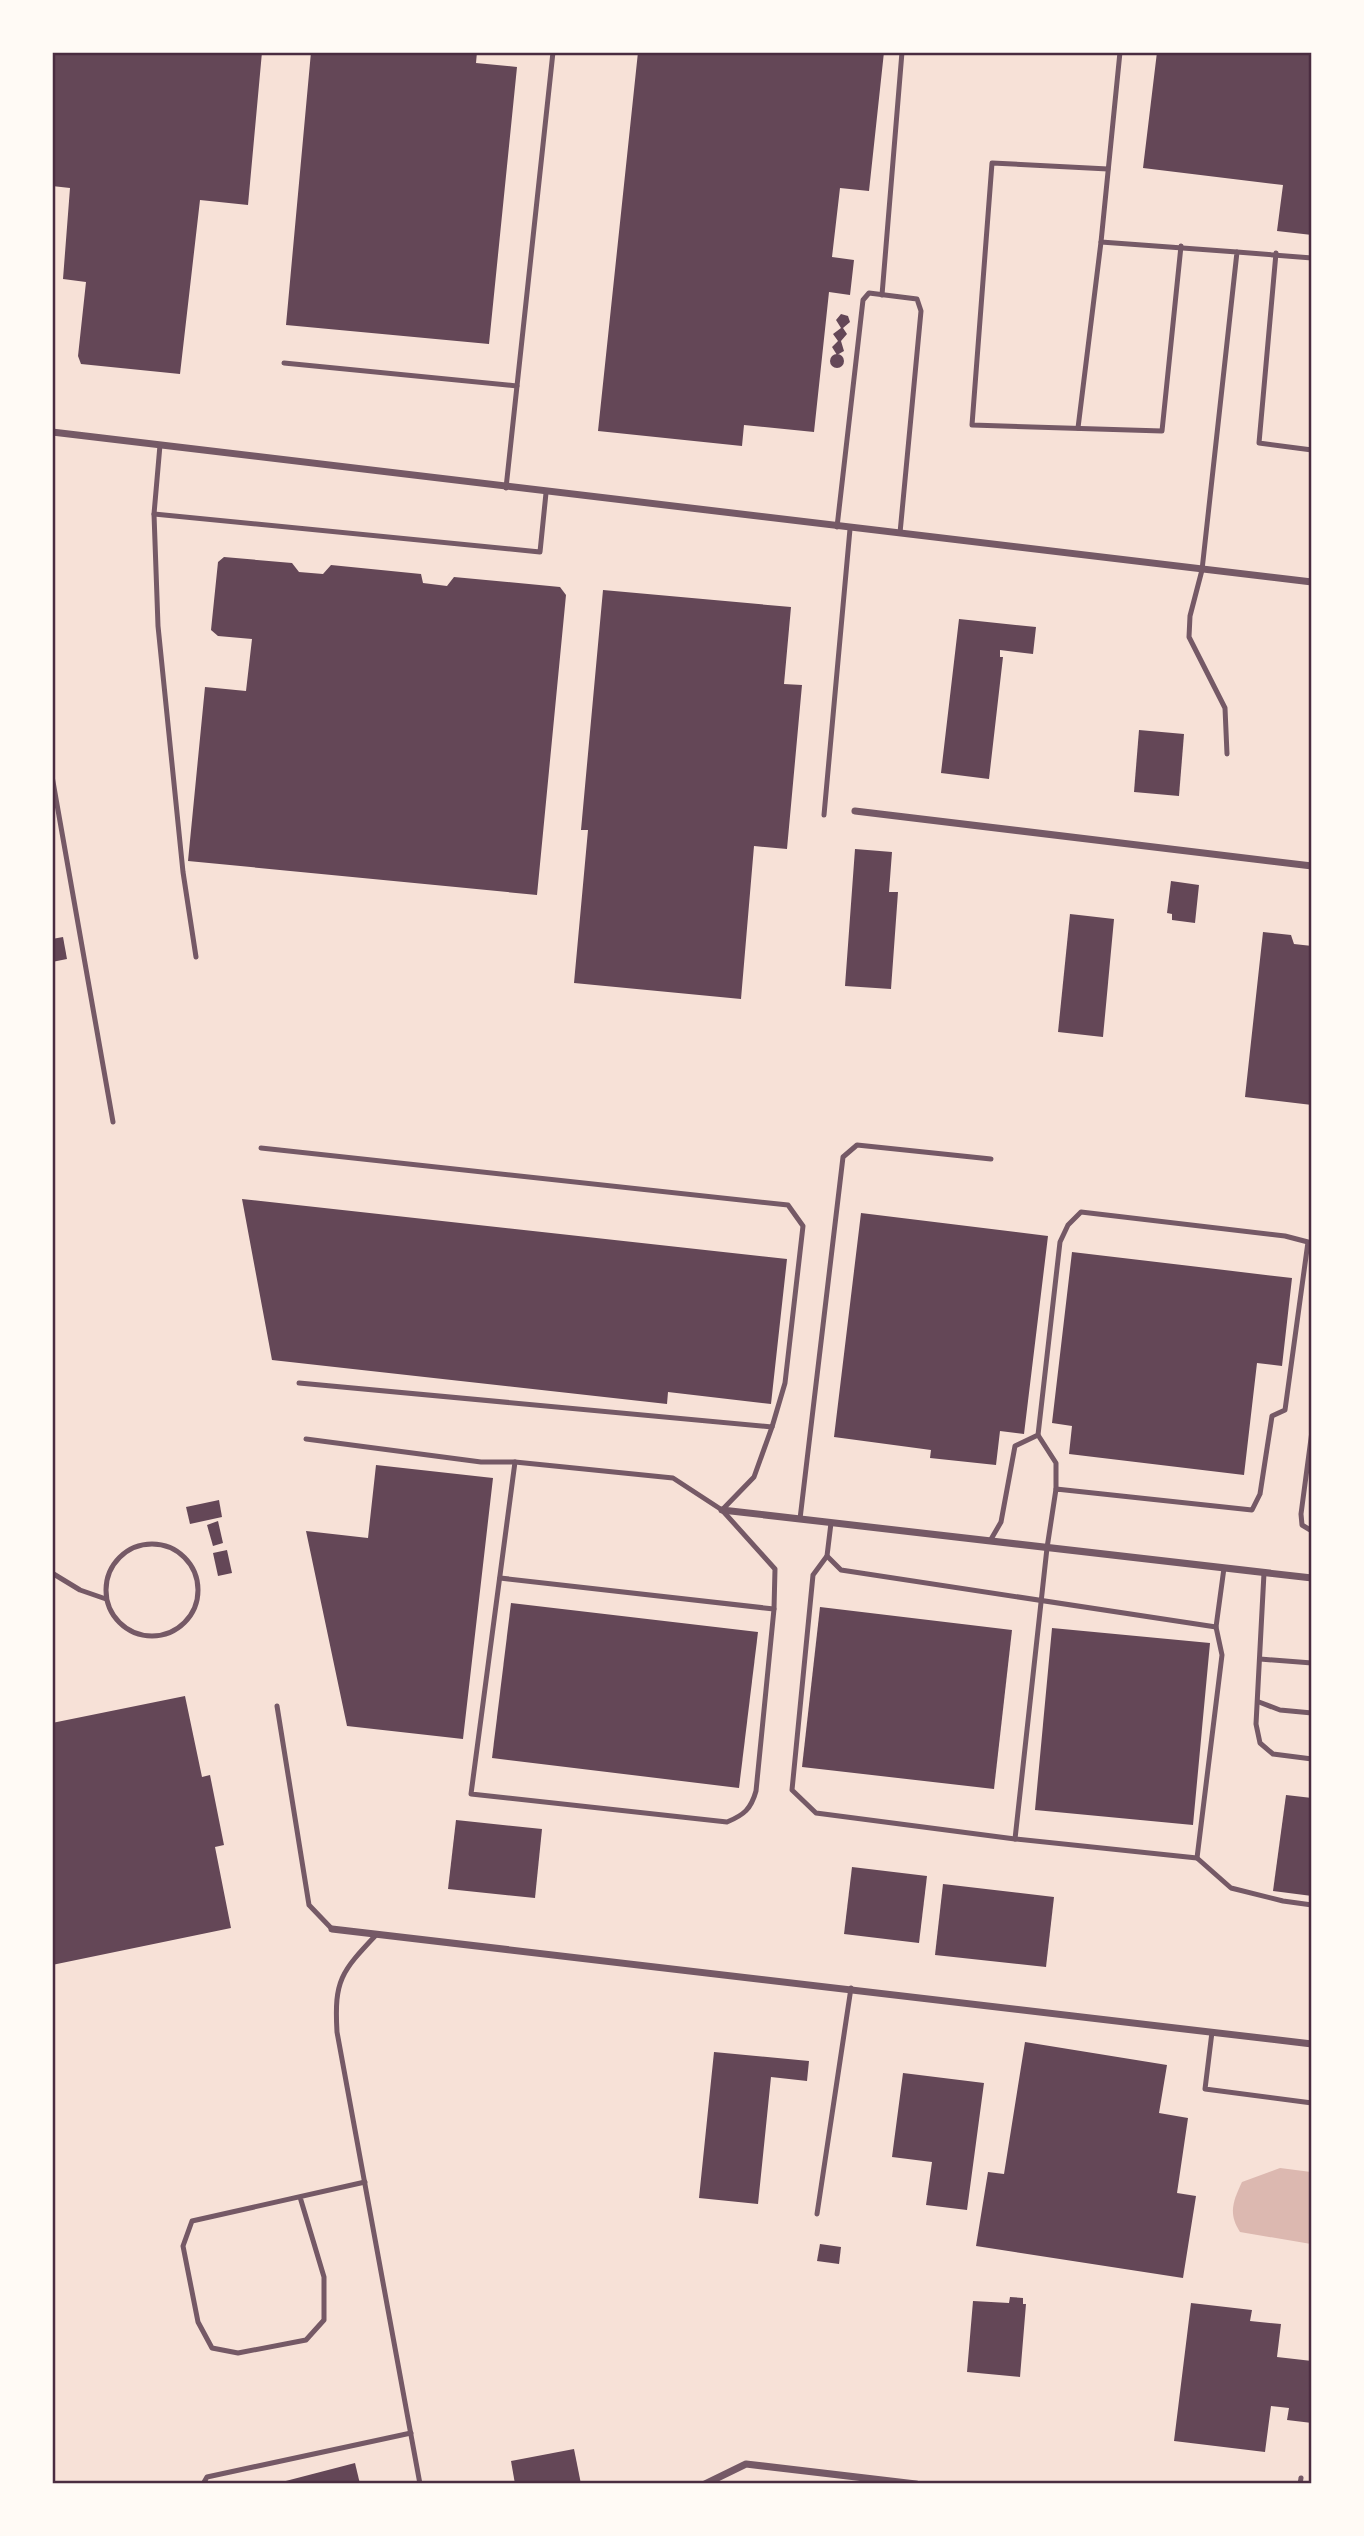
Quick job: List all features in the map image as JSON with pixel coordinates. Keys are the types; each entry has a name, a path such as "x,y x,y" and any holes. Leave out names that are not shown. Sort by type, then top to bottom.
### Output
{"street":[{"path":"52,432 1311,582"},
{"path":"855,811 1311,866"},
{"path":"722,1510 1311,1578"},
{"path":"332,1929 1311,2044"},
{"path":"705,2483 746,2464 916,2483"}],"lane":[{"path":"506,488 553,52"},
{"path":"882,295 902,52"},
{"path":"1078,428 1101,242 1120,52"},
{"path":"1108,169 992,163 972,425 1162,430 1181,246"},
{"path":"1101,242 1276,253 1311,258"},
{"path":"1227,754 1225,708 1189,637 1190,616 1202,570 1237,252"},
{"path":"1276,253 1259,443 1311,450"},
{"path":"837,527 863,300 869,293 917,299 920,311 900,534"},
{"path":"284,363 517,386"},
{"path":"160,445 154,514 158,626 183,872 197,957"},
{"path":"154,514 540,552 547,493"},
{"path":"824,815 850,529"},
{"path":"52,776 113,1122"},
{"path":"800,1519 843,1157 857,1145 990,1159"},
{"path":"261,1148 788,1205 803,1226 785,1383 754,1477 722,1510"},
{"path":"1015,1839 1046,1548 1056,1489 1056,1463 1038,1435 1060,1242 1068,1224 1081,1212 1286,1236 1308,1242 1285,1410 1272,1416 1260,1494 1252,1510 1056,1489"},
{"path":"299,1383 772,1427"},
{"path":"1311,1431 1301,1522 1304,1528 1311,1531"},
{"path":"990,1541 1001,1522 1015,1446 1038,1435"},
{"path":"306,1439 481,1462 515,1462 673,1478 722,1510 775,1569 774,1609 756,1791 752,1806 742,1816 727,1822 471,1794 515,1462"},
{"path":"831,1522 827,1556 813,1574 792,1790 816,1813 1015,1839 1197,1858 1231,1888 1283,1902 1311,1905"},
{"path":"52,1573 80,1590 106,1599 116,1619 134,1633 163,1636 188,1620 196,1606 196,1575 188,1561 176,1551 162,1545 146,1544 131,1549 119,1558 110,1570 106,1599"},
{"path":"827,1556 841,1570 1041,1598 1216,1627"},
{"path":"1197,1858 1222,1655 1216,1627 1224,1568"},
{"path":"1264,1573 1256,1724 1259,1743 1273,1754 1311,1759"},
{"path":"500,1577 774,1609"},
{"path":"1260,1659 1311,1664"},
{"path":"1259,1702 1280,1710 1311,1713"},
{"path":"277,1706 309,1905 332,1929"},
{"path":"377,1934 342,1975 335,1996 337,2032 420,2483"},
{"path":"817,2214 851,1988"},
{"path":"1212,2032 1205,2090 1311,2103"},
{"path":"300,2197 324,2277 324,2320 306,2340 238,2353 212,2348 198,2322 183,2246 192,2221 365,2182"},
{"path":"203,2483 207,2477 411,2433"}],"shaded area":[{"path":"1280,2168 1311,2172 1311,2244 1240,2232 1236,2225 1233,2207 1242,2182"}],"building":[{"path":"52,52 262,52 248,205 200,200 180,374 81,364 78,356 86,282 63,279 70,188 52,186"},
{"path":"311,52 477,52 476,63 517,67 489,344 286,325"},
{"path":"638,52 884,52 869,191 840,188 832,257 854,260 850,295 829,292 814,432 744,425 742,446 598,431"},
{"path":"1157,52 1312,52 1312,235 1277,231 1283,185 1143,168"},
{"path":"841,314 848,316 850,322 843,328 847,334 841,341 844,351 837,355 832,347 838,341 833,334 841,328 836,320"},
{"path":"837,354 842,356 842,366 837,368 832,366 830,361 832,356"},
{"path":"224,557 292,563 299,572 323,574 331,565 421,574 423,583 447,586 454,577 560,587 566,595 537,895 188,861 205,687 246,691 252,639 218,636 211,630 218,562"},
{"path":"603,590 791,607 784,684 802,685 787,849 754,846 741,999 574,983 588,830 581,830"},
{"path":"959,619 1036,627 1033,654 1000,650 1000,657 1003,657 989,779 941,773"},
{"path":"1139,730 1184,734 1179,796 1134,792"},
{"path":"855,849 892,852 889,892 898,892 891,989 845,986"},
{"path":"1171,881 1199,885 1195,923 1172,920 1172,914 1167,913"},
{"path":"1070,914 1114,919 1103,1037 1058,1032"},
{"path":"1263,932 1291,935 1294,944 1312,946 1312,1105 1245,1097"},
{"path":"63,937 67,959 52,962 52,939"},
{"path":"242,1199 787,1259 771,1404 668,1392 667,1404 272,1360"},
{"path":"861,1213 1048,1236 1024,1434 1000,1431 996,1465 930,1458 931,1450 834,1437"},
{"path":"1072,1252 1292,1278 1282,1366 1257,1363 1244,1475 1069,1454 1072,1426 1052,1423"},
{"path":"376,1465 493,1478 463,1739 347,1726 306,1531 368,1538"},
{"path":"219,1500 222,1517 190,1524 186,1507"},
{"path":"218,1521 223,1543 213,1546 207,1525"},
{"path":"227,1550 232,1573 218,1576 213,1553"},
{"path":"511,1603 758,1632 739,1788 492,1758"},
{"path":"820,1607 1012,1630 994,1789 802,1767"},
{"path":"1052,1628 1210,1643 1193,1825 1035,1810"},
{"path":"185,1696 202,1777 210,1775 224,1845 215,1847 231,1928 52,1965 52,1723"},
{"path":"1286,1795 1312,1798 1312,1896 1273,1891"},
{"path":"456,1820 542,1829 535,1898 448,1889"},
{"path":"852,1867 927,1876 919,1943 844,1934"},
{"path":"943,1884 1054,1897 1046,1967 935,1955"},
{"path":"1025,2042 1167,2065 1159,2113 1188,2118 1177,2193 1196,2196 1183,2278 976,2246 988,2172 1004,2174"},
{"path":"714,2052 809,2061 807,2081 771,2077 758,2204 699,2198"},
{"path":"903,2073 984,2083 967,2210 926,2205 932,2162 892,2157"},
{"path":"820,2244 841,2247 839,2264 817,2261"},
{"path":"1010,2297 1023,2298 1023,2304 1026,2304 1020,2377 967,2372 973,2301 1009,2303"},
{"path":"1191,2303 1252,2310 1250,2321 1281,2324 1277,2357 1312,2361 1312,2423 1287,2420 1289,2408 1271,2406 1265,2452 1174,2441"},
{"path":"574,2449 581,2484 515,2484 511,2461"},
{"path":"355,2463 360,2484 278,2484 278,2483"}]}
